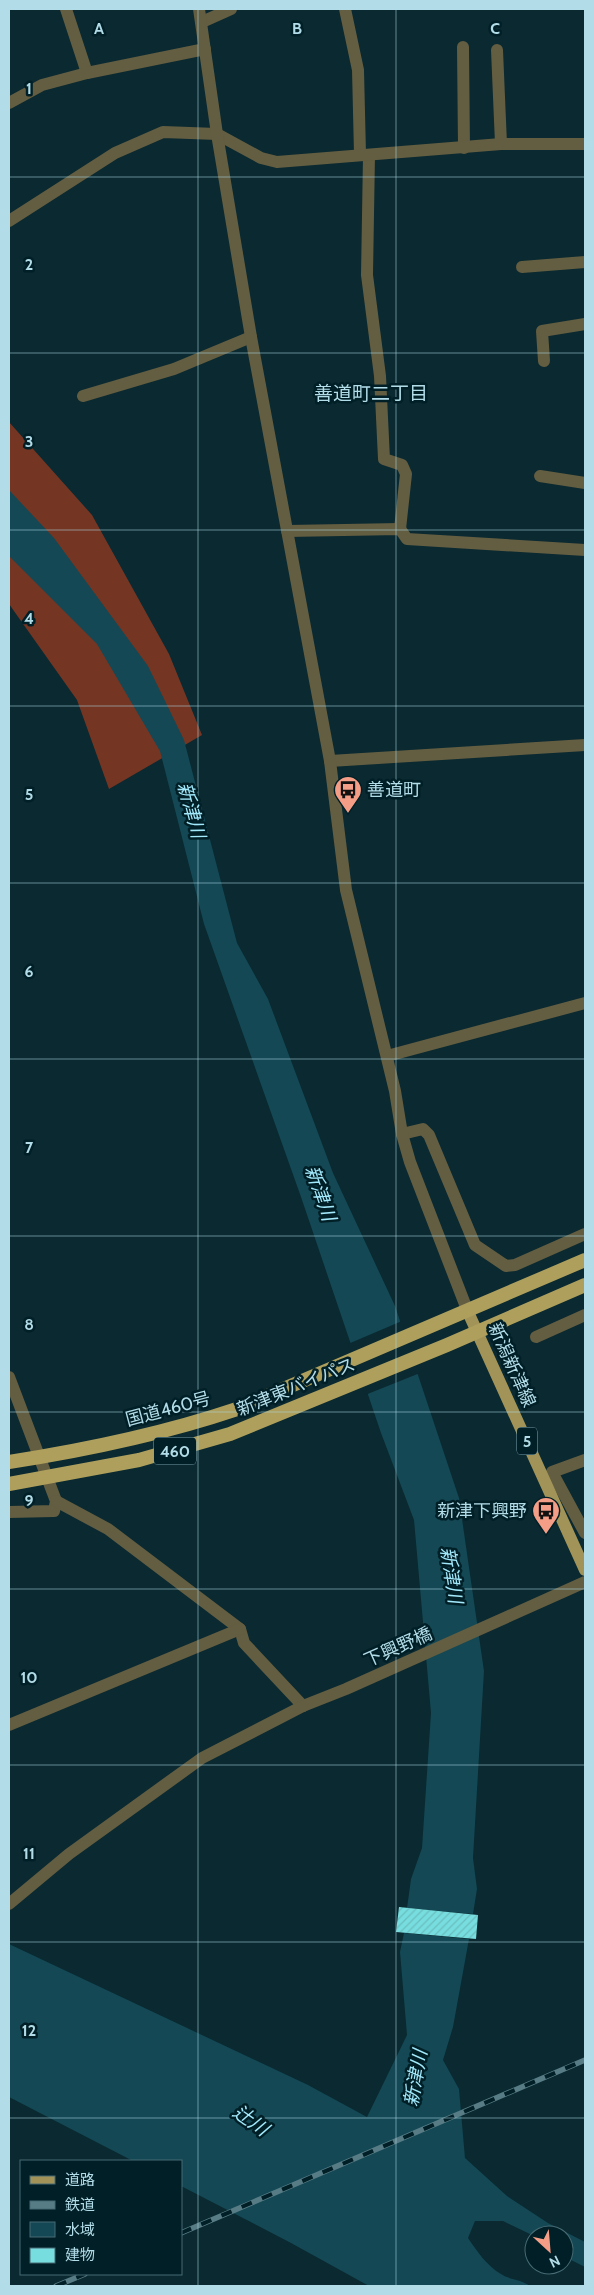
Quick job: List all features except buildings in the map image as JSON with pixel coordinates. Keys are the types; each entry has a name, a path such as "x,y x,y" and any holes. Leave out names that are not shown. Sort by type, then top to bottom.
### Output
{"highway":[{"name":"460","path":"468,1312 585,1260"},
{"name":"新津東バイパス","path":"9,1484 139,1460 183,1449 230,1434 447,1345 585,1285"},
{"name":"国道460号","path":"9,1462 148,1436 193,1424 237,1409 468,1312"}],"main road":[{"name":"新潟新津線","path":"468,1312 585,1570"}],"street":[{"path":"66,9 88,73"},
{"path":"199,9 217,134 251,337 330,761 346,890 387,1056 402,1134 410,1162 468,1312"},
{"path":"202,22 231,9"},
{"path":"345,9 358,70 364,155 366,275 380,376 384,459 402,465 406,474 400,529 407,538 585,550"},
{"path":"463,47 464,148"},
{"path":"9,103 42,85 88,73 205,49"},
{"path":"497,50 501,144"},
{"path":"9,221 115,153 162,132 217,134 261,158 276,162 501,144 585,144"},
{"path":"522,267 585,262"},
{"path":"544,361 542,331 585,324"},
{"path":"83,396 174,369 251,337"},
{"path":"540,476 585,483"},
{"path":"287,531 400,529"},
{"path":"330,761 585,745"},
{"path":"387,1056 585,1003"},
{"path":"402,1134 423,1130 429,1134 475,1245 506,1266 515,1265 585,1234"},
{"path":"536,1337 585,1315"},
{"path":"9,1377 56,1501 54,1511 9,1512"},
{"path":"585,1460 552,1472 585,1533"},
{"path":"56,1501 108,1529 240,1629 244,1643 303,1706"},
{"name":"下興野橋","path":"9,1904 70,1854 202,1758 303,1706 346,1689 585,1582"},
{"path":"9,1724 240,1629"}],"shaded area":[{"path":"9,422 92,515 169,654 202,735 109,789 77,700 9,604"}],"water":[{"name":"新津川","path":"9,490 54,538 148,666 184,740 237,943 268,999 333,1173 395,1306 459,1498 484,1671 473,1858 477,1889 473,1914 407,1908 411,1879 422,1848 431,1713 414,1520 381,1433 301,1197 204,924 160,751 97,644 9,556"},
{"path":"404,1933 469,1939 453,2027 443,2060 459,2089 465,2158 507,2196 552,2225 524,2225 524,2231 503,2221 475,2221 468,2238 491,2267 501,2274 530,2286 369,2286 182,2187 182,2160 131,2160 9,2097 9,1944 308,2085 367,2117 407,2035 400,1952"},
{"path":"574,2236 585,2242 585,2267 574,2262"}],"pier":[{"path":"402,1321 420,1373 365,1395 348,1344"}],"railway":[{"path":"182,2233 585,2060"},
{"path":"56,2286 83,2275"}],"place":[{"name":"善道町","path":"348,814"},
{"name":"新津下興野","path":"546,1535"}],"district":[{"name":"善道町二丁目","path":"371,393"}],"water label":[{"name":"辻川","path":"251,2120"}]}
